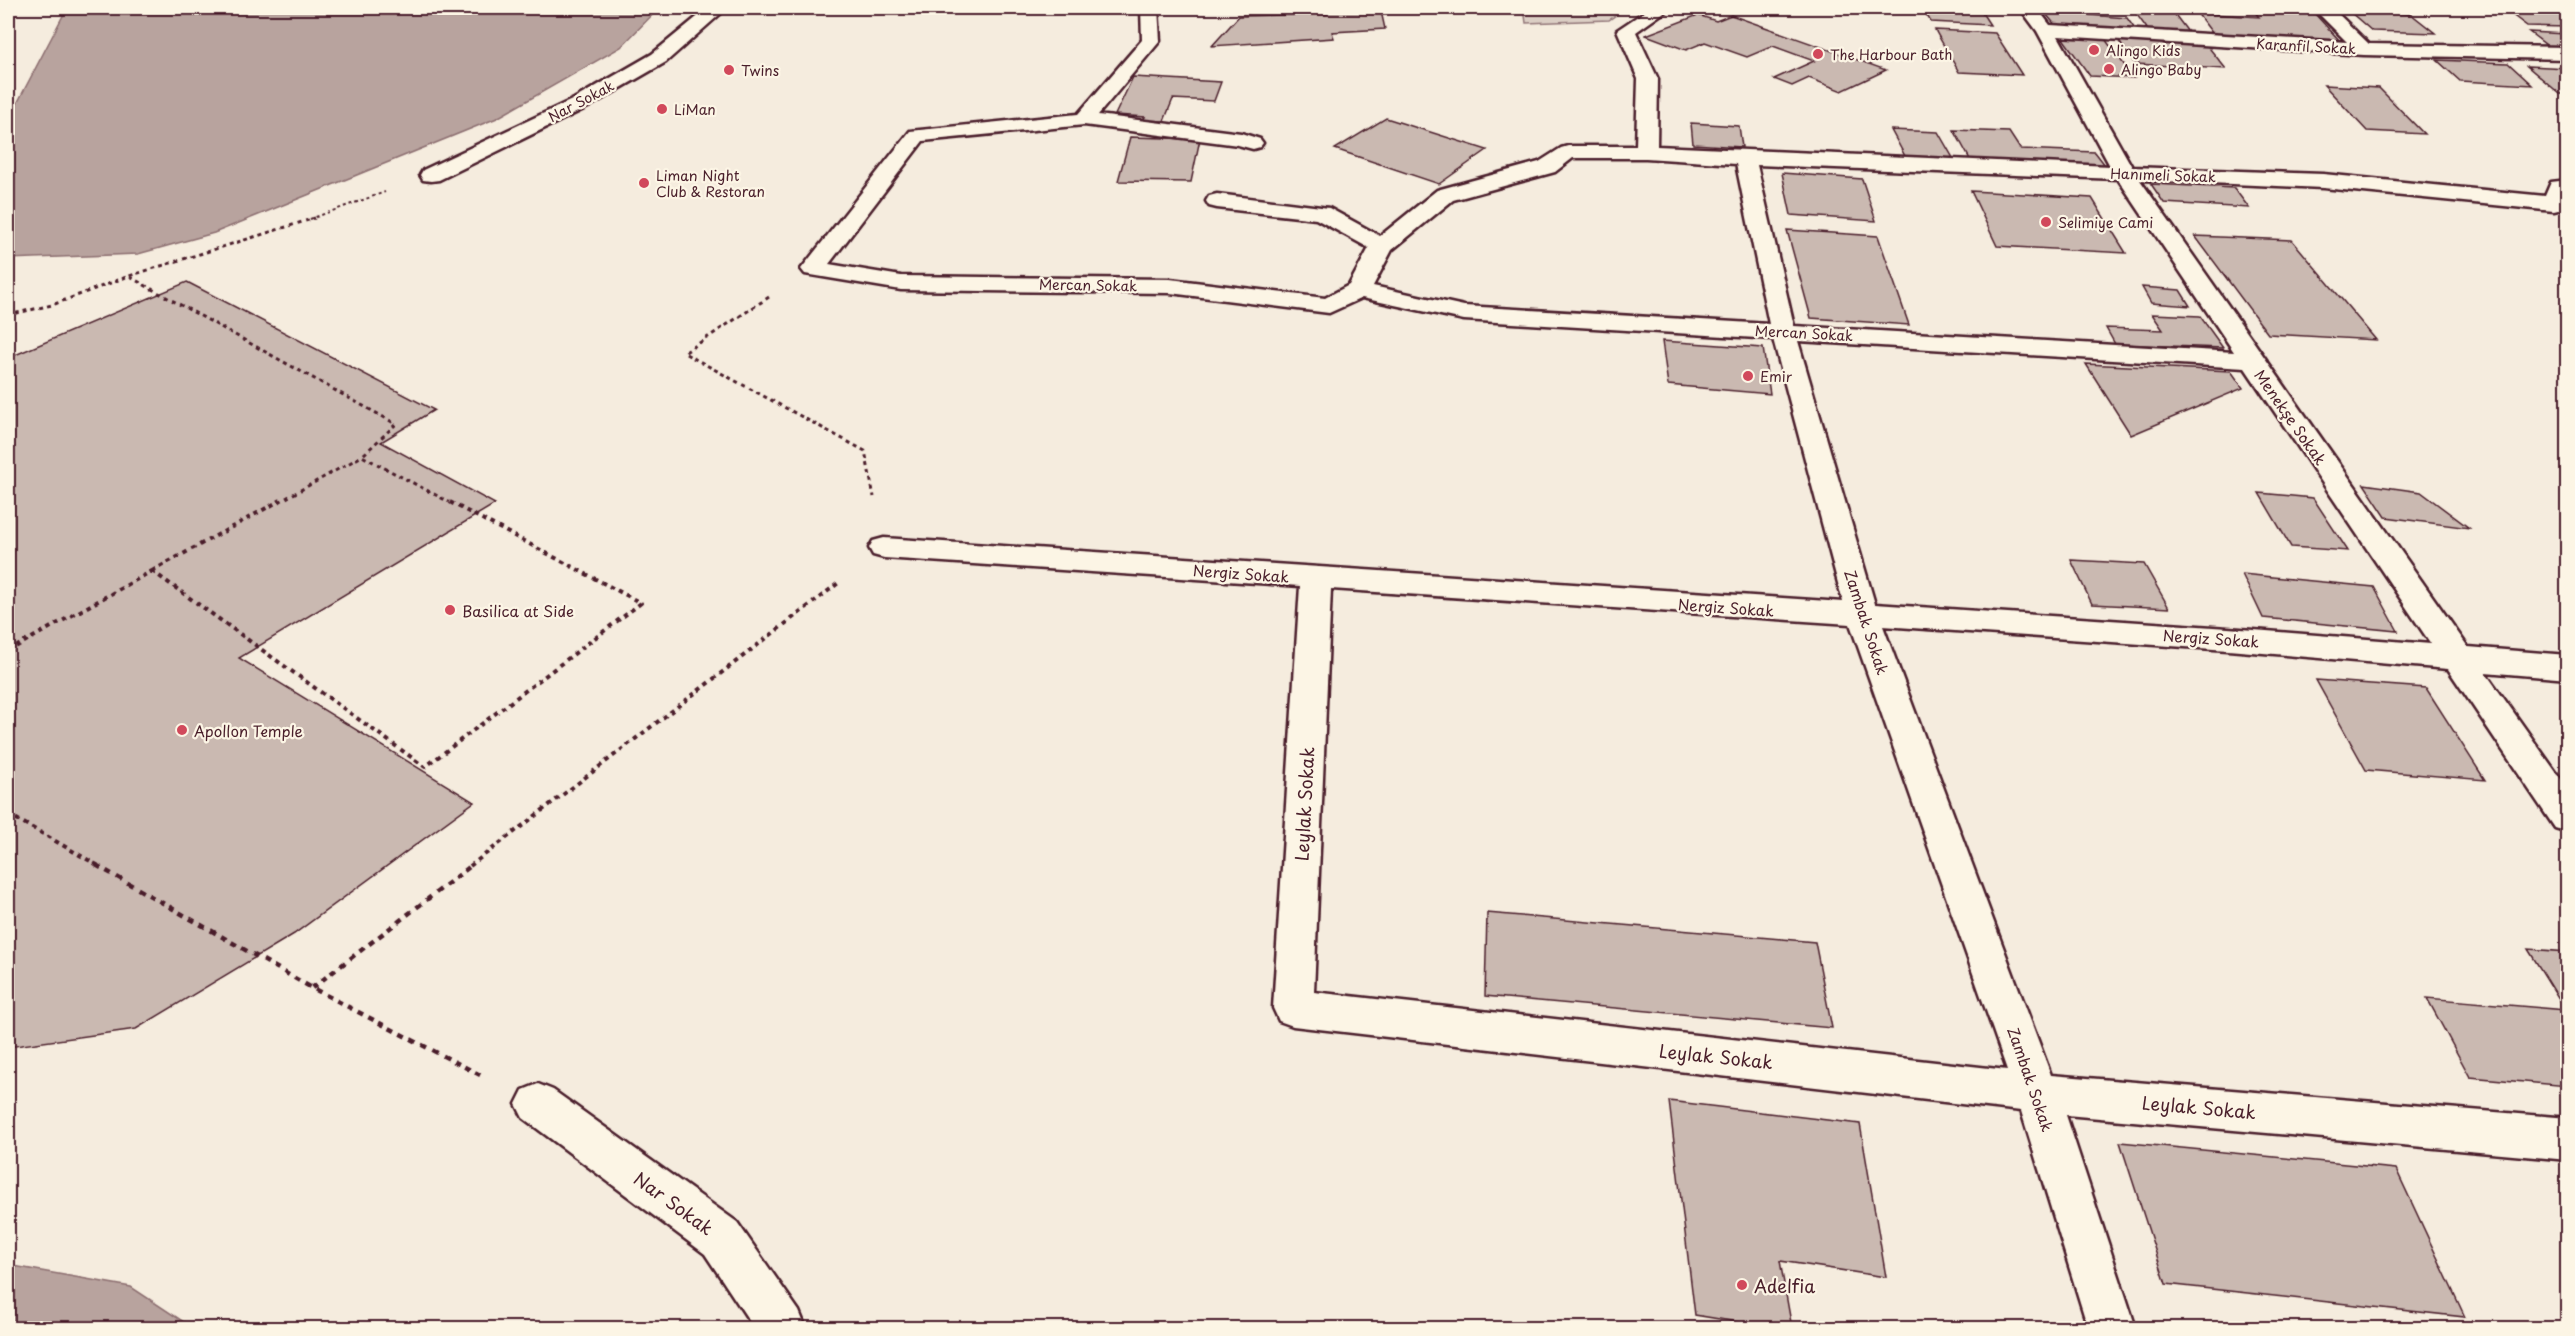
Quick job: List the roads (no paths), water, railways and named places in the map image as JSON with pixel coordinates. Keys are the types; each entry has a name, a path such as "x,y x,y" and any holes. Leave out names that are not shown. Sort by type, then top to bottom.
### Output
{"street":[{"name":"Nar Sokak","path":"431,175 581,103 659,58 718,8"},
{"path":"1084,119 1151,40 1149,8"},
{"path":"1646,152 1648,79 1626,30 1661,8"},
{"name":"Menekşe Sokak","path":"2028,8 2045,30 2125,174 2568,818"},
{"path":"2322,8 2364,49"},
{"name":"Karanfil Sokak","path":"2045,30 2364,49 2568,53"},
{"path":"1084,119 1241,139 1253,143"},
{"name":"Mercan Sokak","path":"1084,119 917,135 813,269 901,283 1170,286 1329,306 1359,290 1464,313 2252,361"},
{"path":"1359,290 1382,246 1445,195 1547,166 1568,152 1646,152 1744,158"},
{"name":"Hanımeli Sokak","path":"1744,158 2323,181 2554,204 2559,187 2568,187"},
{"name":"Zambak Sokak","path":"1744,158 1783,331 1863,616 2037,1093 2112,1329"},
{"path":"1217,201 1321,213 1382,246"},
{"name":"Nergiz Sokak","path":"884,548 2228,639 2458,660 2568,667"},
{"name":"Leylak Sokak","path":"1316,579 1293,1008 2037,1093 2568,1139"},
{"name":"Nar Sokak","path":"538,1104 721,1238 782,1329"}],"place":[{"name":"Alingo Kids","path":"2094,50"},
{"name":"The Harbour Bath","path":"1818,54"},
{"name":"Alingo Baby","path":"2109,69"},
{"name":"Twins","path":"729,70"},
{"name":"LiMan","path":"662,109"},
{"name":"Liman Night Club & Restoran","path":"644,183"},
{"name":"Selimiye Cami","path":"2046,222"},
{"name":"Emir","path":"1748,376"},
{"name":"Basilica at Side","path":"450,610"},
{"name":"Apollon Temple","path":"182,730"},
{"name":"Adelfia","path":"1742,1285"}]}
